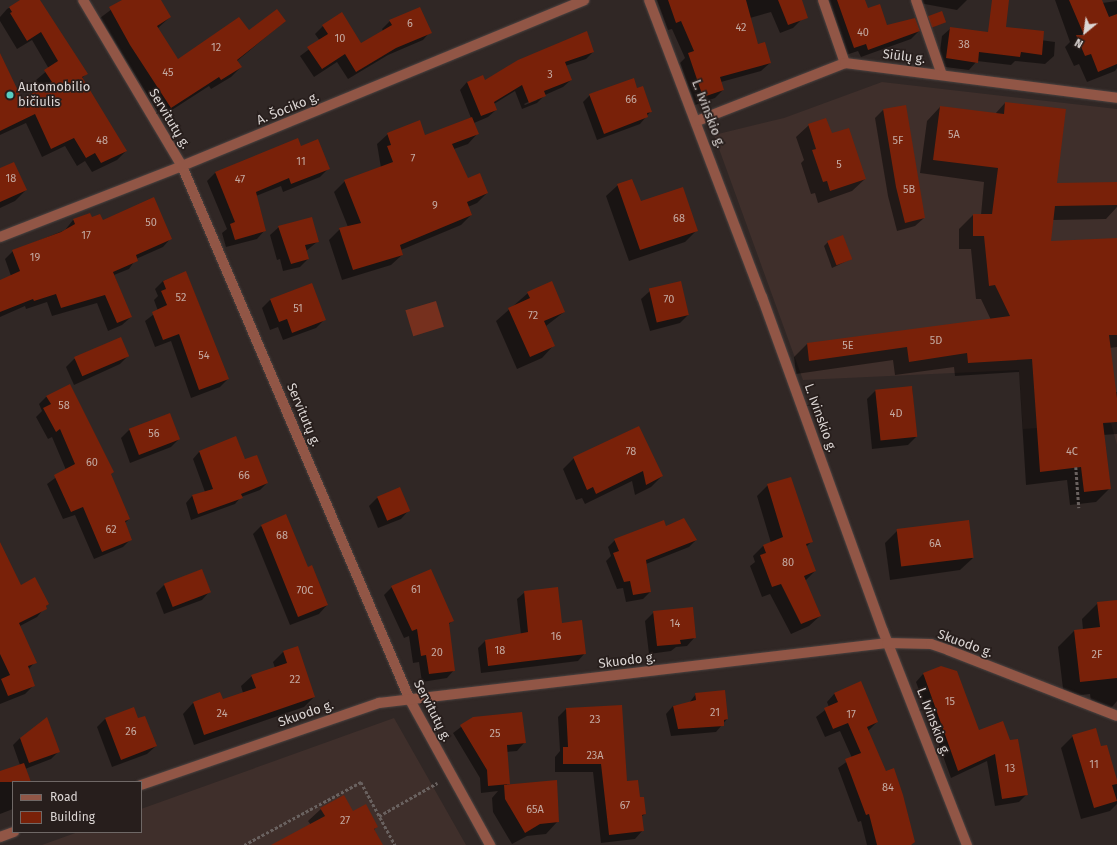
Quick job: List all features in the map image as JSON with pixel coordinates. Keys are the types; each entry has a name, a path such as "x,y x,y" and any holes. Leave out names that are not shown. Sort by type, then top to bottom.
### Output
{"street":[{"name":"Servitutų g.","path":"83,0 182,166 410,700 490,845"},
{"name":"A. Šociko g.","path":"0,238 182,166 584,0"},
{"name":"L. Ivinskio g.","path":"650,0 697,121 887,644 967,845"},
{"path":"823,0 845,63"},
{"path":"916,0 942,75"},
{"name":"Siūlų g.","path":"697,121 845,63 1117,98"},
{"name":"Skuodo g.","path":"142,785 379,703 887,644 931,644 1117,716"},
{"path":"0,837 12,833"}],"path":[{"path":"1076,467 1080,508"},
{"path":"244,845 362,782 395,845"},
{"path":"379,816 430,787"}],"shaded area":[{"path":"882,82 1117,109 1117,445 1111,423 1023,429 1019,370 803,380 714,135 784,118"},
{"path":"436,301 444,327 413,336 405,310"},
{"path":"394,718 466,845 42,845 75,833 142,833 142,809"}],"building":[{"path":"20,0 40,0 88,74 82,77 127,151 101,163 95,153 86,158 74,138 51,149 35,114 0,131 0,53 22,99 52,82 44,70 58,61 41,32 27,41 10,13 12,12 9,7"},
{"path":"122,0 161,0 171,17 157,26 178,59 239,17 249,30 277,9 286,21 237,60 242,67 221,80 219,77 171,108 130,45 109,7"},
{"path":"668,0 746,0 758,44 765,42 771,63 720,77 724,90 703,97 688,53 694,51 681,21 676,23"},
{"path":"778,0 802,0 808,18 788,25"},
{"path":"837,0 865,0 868,8 880,4 887,25 915,18 920,31 868,50 866,44 854,48"},
{"path":"992,0 1009,0 1006,27 1044,31 1042,55 1021,52 1020,57 979,52 978,63 946,58 950,27 988,32"},
{"path":"1069,0 1102,0 1109,17 1117,14 1117,64 1098,72 1091,54 1085,56 1076,35 1084,35"},
{"path":"420,7 432,33 396,48 356,72 345,54 322,69 307,47 328,34 322,25 342,12 361,43 392,25 389,20"},
{"path":"942,11 946,22 932,27 928,16"},
{"path":"587,31 594,52 565,62 572,80 544,91 546,96 529,103 522,85 494,102 497,110 481,116 467,82 483,75 485,80 518,60"},
{"path":"634,78 637,88 643,86 652,112 647,113 648,117 604,134 589,94"},
{"path":"1005,102 1066,109 1057,183 1117,182 1117,205 1055,206 1051,241 1117,238 1117,335 1109,335 1117,398 1117,422 1103,423 1111,489 1084,492 1081,467 1040,472 1032,359 968,363 967,353 909,362 907,347 809,361 807,343 1010,316 995,285 989,286 984,236 973,236 973,214 992,214 998,168 933,160 940,106 1004,114"},
{"path":"906,105 925,218 905,223 896,187 883,109"},
{"path":"472,117 479,134 452,144 468,178 480,173 488,193 467,202 472,215 400,245 403,255 353,270 339,228 361,223 344,180 393,162 387,146 391,145 387,133 420,120 425,135"},
{"path":"826,118 832,133 849,128 866,179 830,191 827,181 823,182 812,150 816,149 808,124"},
{"path":"298,138 301,146 318,139 330,169 291,184 289,178 256,192 266,231 235,240 230,224 235,222 215,172"},
{"path":"14,162 27,190 0,202 0,168"},
{"path":"632,179 641,201 683,187 698,231 640,250 617,184"},
{"path":"154,197 172,239 136,255 138,261 113,272 132,317 117,323 105,295 61,308 56,294 34,301 33,299 0,312 0,280 20,271 12,250 61,232 75,224 73,219 90,213 92,217 100,214 103,220"},
{"path":"312,217 319,242 305,245 309,259 291,264 278,226"},
{"path":"843,235 852,259 836,265 827,241"},
{"path":"186,271 229,379 199,390 179,334 163,340 152,312 167,305 161,291 166,289 163,281"},
{"path":"552,281 565,312 544,321 555,346 530,357 508,308 530,298 527,292"},
{"path":"681,281 689,315 657,323 649,288"},
{"path":"312,283 326,320 292,333 287,319 279,322 270,299"},
{"path":"121,337 129,356 82,376 74,357"},
{"path":"70,384 114,472 111,474 130,519 125,521 132,540 102,552 83,507 71,512 54,475 75,464 60,429 56,432 43,408 51,404 46,396"},
{"path":"912,386 917,437 881,441 875,390"},
{"path":"170,413 180,439 139,455 129,429"},
{"path":"639,426 663,476 646,485 643,471 596,494 593,487 587,490 573,457"},
{"path":"236,436 245,459 257,455 268,483 241,494 243,498 198,514 192,495 213,489 199,451"},
{"path":"791,477 813,542 806,544 816,571 804,576 821,616 801,624 781,584 772,587 760,555 766,553 763,545 783,537 767,484"},
{"path":"400,487 410,511 387,521 377,497"},
{"path":"286,514 308,567 312,565 328,605 298,617 261,525"},
{"path":"684,518 697,540 646,560 651,592 633,595 630,581 624,582 613,553 619,551 614,539 664,520 666,526"},
{"path":"969,520 974,558 901,567 897,529"},
{"path":"0,542 21,585 35,577 49,604 46,606 47,609 19,623 37,663 28,666 35,686 8,696 1,679 10,675 0,654"},
{"path":"202,569 211,592 173,607 164,584"},
{"path":"431,569 454,621 449,623 455,671 429,674 426,655 421,656 417,629 412,631 391,586"},
{"path":"558,587 562,623 582,620 586,654 488,666 485,640 528,632 524,591"},
{"path":"1117,600 1117,678 1080,682 1074,630 1100,627 1097,602"},
{"path":"693,607 696,638 680,640 681,644 657,646 653,611"},
{"path":"298,646 315,697 204,735 193,702 220,692 223,699 256,688 251,675 287,663 283,651"},
{"path":"941,666 957,671 979,730 1003,721 1010,740 1018,739 1028,795 1002,799 995,754 958,771 923,673"},
{"path":"861,681 878,722 867,727 886,771 894,768 903,795 915,842 911,845 877,845 869,814 866,815 845,759 861,753 848,723 833,729 824,708 838,702 834,693"},
{"path":"725,690 728,719 724,720 724,726 678,729 673,706 696,700 695,693"},
{"path":"622,705 627,781 638,780 640,797 644,797 646,814 642,815 644,831 609,835 601,764 563,764 563,747 568,747 566,708"},
{"path":"134,707 138,718 145,716 157,746 121,760 105,718"},
{"path":"522,712 526,743 507,745 510,784 488,786 487,770 460,725 473,717"},
{"path":"47,717 60,752 29,763 20,738"},
{"path":"1096,728 1101,746 1107,745 1117,780 1117,784 1112,785 1117,801 1094,808 1072,735"},
{"path":"24,763 31,781 0,782 0,771"},
{"path":"557,780 559,822 540,824 525,833 505,799 504,785"},
{"path":"344,795 353,811 366,804 378,827 374,829 383,845 271,845 325,816 320,808"}],"place":[{"name":"Automobilio bičiulis","path":"10,95"}]}
